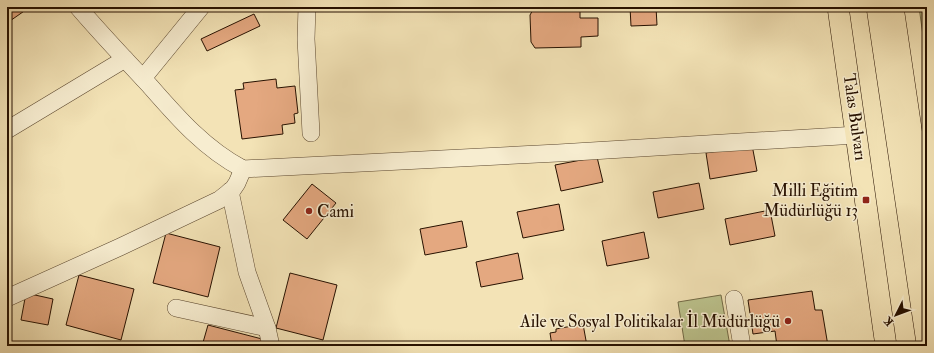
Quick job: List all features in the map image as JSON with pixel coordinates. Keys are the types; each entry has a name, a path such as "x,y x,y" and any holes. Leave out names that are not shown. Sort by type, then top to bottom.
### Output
{"main road":[{"name":"Talas Bulvarı","path":"838,7 886,346"},
{"path":"877,7 927,343"},
{"path":"893,7 927,237"}],"street":[{"path":"78,7 173,113 200,139 228,161 243,169 558,153 857,135"},
{"path":"143,78 201,7"},
{"path":"307,7 306,39 311,133"},
{"path":"7,130 125,59"},
{"path":"7,298 219,200 237,183 243,169"},
{"path":"230,191 247,272 267,328 271,346"},
{"path":"734,299 742,346"},
{"path":"176,308 267,328"}],"green space":[{"path":"919,7 927,7 927,64"},
{"path":"721,295 730,346 685,346 678,302"}],"building":[{"path":"7,7 30,7 7,23"},
{"path":"580,7 580,18 598,18 598,36 581,37 581,47 535,48 531,42 530,15 534,8"},
{"path":"630,7 656,7 657,25 631,26"},
{"path":"254,14 260,26 207,51 201,39"},
{"path":"276,79 277,88 295,86 298,113 294,114 295,123 282,125 283,134 242,139 235,90 244,89 243,83"},
{"path":"752,145 757,171 710,179 706,153"},
{"path":"597,157 603,182 561,191 555,165"},
{"path":"699,183 704,209 658,218 653,192"},
{"name":"Cami","path":"312,184 336,203 307,239 283,220"},
{"path":"559,204 564,230 523,238 517,212"},
{"path":"770,210 775,236 730,245 725,219"},
{"path":"462,221 467,247 425,255 420,229"},
{"path":"644,232 649,258 607,266 602,241"},
{"path":"166,233 220,247 208,297 153,283"},
{"path":"518,253 523,279 481,287 476,262"},
{"path":"290,273 337,285 323,340 276,328"},
{"path":"79,275 134,289 121,340 66,325"},
{"name":"Aile ve Sosyal Politikalar İl Müdürlüğü","path":"812,291 815,310 822,310 828,346 777,346 775,331 753,334 748,300"},
{"path":"26,293 53,299 48,325 21,320"},
{"path":"583,324 587,346 552,346 550,333 556,332 556,329"},
{"path":"208,325 262,339 261,346 202,346"}],"place":[{"name":"Milli Eğitim Müdürlüğü 13","path":"866,200"},
{"name":"Cami","path":"309,211"},
{"name":"Aile ve Sosyal Politikalar İl Müdürlüğü","path":"788,321"}]}
